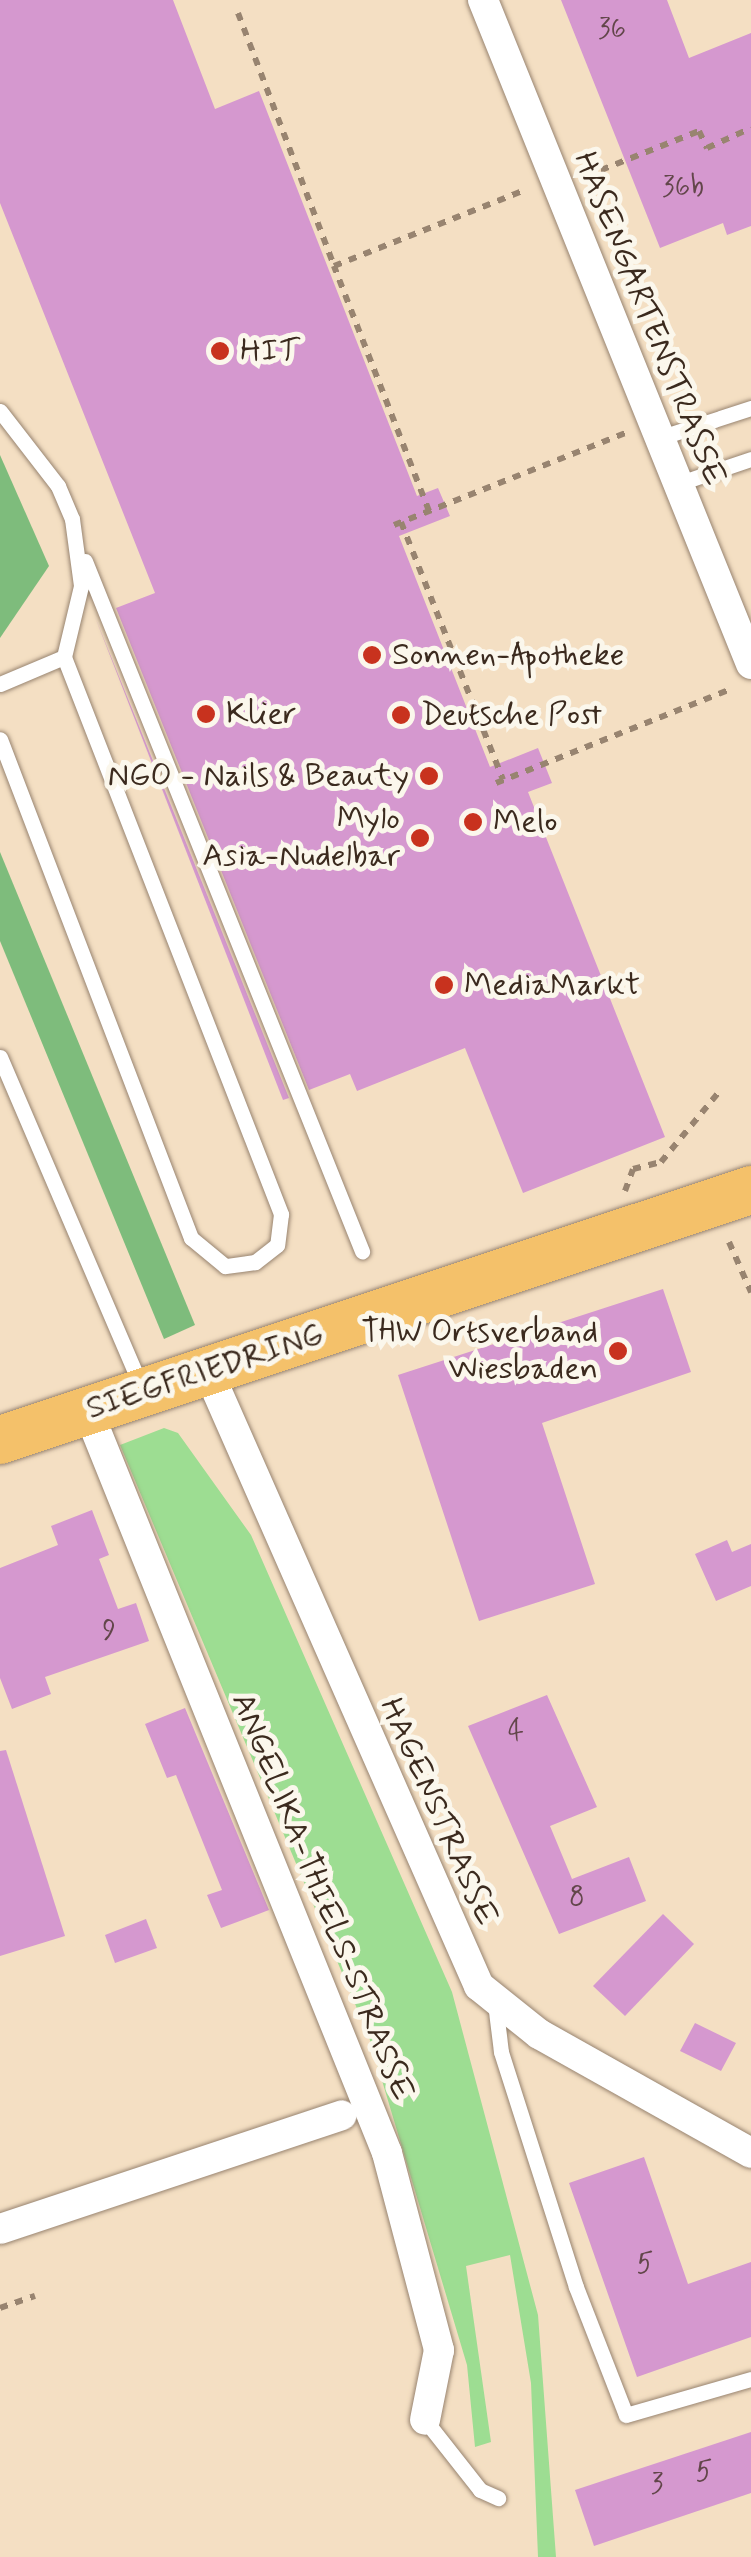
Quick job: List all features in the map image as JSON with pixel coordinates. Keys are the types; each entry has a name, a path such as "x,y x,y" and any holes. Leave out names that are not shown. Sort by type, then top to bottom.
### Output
{"main road":[{"name":"SIEGFRIEDRING","path":"0,1440 751,1190"}],"street":[{"name":"HASENGARTENSTRASSE","path":"483,0 751,664"},
{"name":"HAGENSTRASSE","path":"208,1371 466,1966 494,2003 751,2153"},
{"name":"ANGELIKA-THIELS-STRASSE","path":"88,1411 387,2153 440,2350 426,2420"},
{"name":"ANGELIKA-THIELS-STRASSE","path":"0,2229 342,2116"}],"lane":[{"path":"656,430 751,408"},
{"path":"0,411 58,486 81,553 362,1251"},
{"path":"677,484 751,460"},
{"path":"0,739 191,1238 225,1266 255,1262 276,1245 281,1214 64,656 81,586 81,553"},
{"path":"0,684 64,656"},
{"path":"0,1057 144,1392"},
{"path":"494,2003 502,2052 576,2287 626,2415 751,2379"},
{"path":"426,2420 480,2490 498,2498"}],"path":[{"path":"238,13 429,510"},
{"path":"334,266 698,131 707,148 751,128"},
{"path":"656,430 398,523 500,782 751,681"},
{"path":"623,1197 633,1169 661,1162 719,1092"},
{"path":"729,1242 751,1292"},
{"path":"0,2308 35,2296"}],"green space":[{"path":"0,455 49,566 0,638"},
{"path":"0,852 195,1325 164,1339 0,941"},
{"path":"164,1428 178,1433 251,1535 452,1992 538,2315 556,2557 538,2557 531,2383 510,2255 466,2266 491,2442 475,2447 467,2365 369,2037 120,1445"}],"building":[{"path":"0,0 173,0 215,109 259,91 417,496 438,488 450,516 399,536 490,767 538,748 552,783 528,792 665,1137 523,1193 465,1048 357,1091 350,1074 309,1090 116,608 155,593 0,203"},
{"path":"561,0 667,0 689,58 751,33 751,226 727,235 723,223 660,248"},
{"path":"95,617 289,1098 283,1100"},
{"path":"663,1289 691,1372 542,1423 595,1584 479,1621 398,1375"},
{"path":"92,1510 109,1555 99,1559 118,1609 136,1603 149,1641 45,1677 51,1694 12,1709 0,1678 0,1568 58,1545 51,1526"},
{"path":"727,1540 732,1552 751,1544 751,1586 716,1601 695,1554"},
{"path":"547,1695 597,1807 550,1826 572,1879 629,1857 646,1901 559,1934 468,1726"},
{"path":"185,1708 269,1910 221,1928 207,1895 222,1890 176,1775 167,1778 145,1724"},
{"path":"6,1750 65,1936 0,1956 0,1751"},
{"path":"663,1914 694,1944 625,2016 593,1986"},
{"path":"146,1919 157,1948 115,1963 105,1935"},
{"path":"695,2023 736,2043 721,2071 680,2051"},
{"path":"644,2157 688,2284 751,2262 751,2337 637,2377 569,2183"},
{"path":"751,2432 751,2493 594,2546 575,2490"}],"place":[{"name":"HIT","path":"220,351"},
{"name":"Sonnen-Apotheke","path":"372,655"},
{"name":"Klier","path":"206,714"},
{"name":"Deutsche Post","path":"401,715"},
{"name":"NGO - Nails & Beauty","path":"429,776"},
{"name":"Melo","path":"473,822"},
{"name":"Mylo Asia-Nudelbar","path":"420,838"},
{"name":"MediaMarkt","path":"444,985"},
{"name":"THW Ortsverband Wiesbaden","path":"618,1351"}]}
